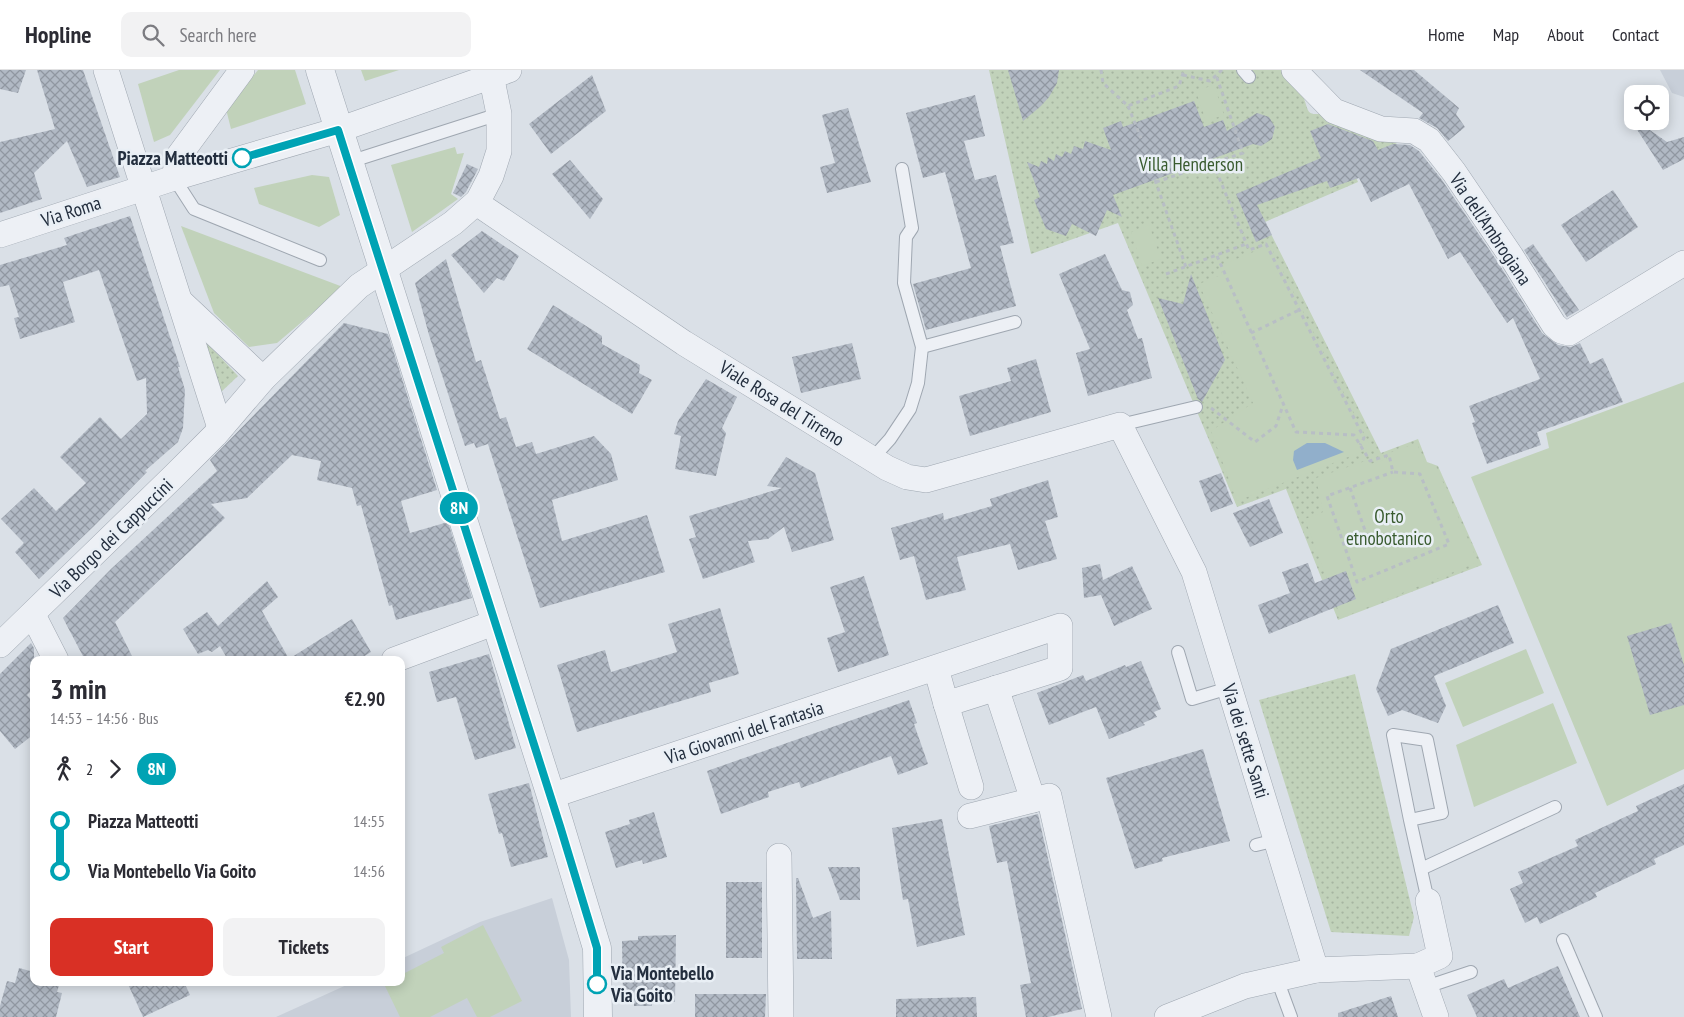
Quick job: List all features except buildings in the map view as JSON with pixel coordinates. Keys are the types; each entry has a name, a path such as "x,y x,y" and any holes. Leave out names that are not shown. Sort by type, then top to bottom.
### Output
{"street":[{"path":"174,178 178,157 242,70"},
{"path":"320,70 551,796 597,948 598,1017"},
{"name":"Via dell'Ambrogiana","path":"1294,70 1334,111 1381,129 1414,131 1429,140 1454,172 1511,256 1554,325 1560,331 1569,333 1684,263"},
{"path":"113,72 143,188 220,428"},
{"path":"478,201 491,176 499,151 497,72"},
{"name":"Via Roma","path":"0,235 174,178 338,130 497,72"},
{"name":"Via Borgo dei Cappuccini","path":"0,645 220,428 263,379 359,286 453,223 478,201"},
{"name":"Viale Rosa del Tirreno","path":"478,201 484,208 684,343 872,459 907,476 926,480 1120,425"},
{"path":"180,302 263,379"},
{"name":"Via dei sette Santi","path":"1120,425 1194,572 1229,688 1266,842 1316,970"},
{"path":"32,615 54,656"},
{"path":"405,656 496,622"},
{"name":"Via Giovanni del Fantasia","path":"551,796 1060,626 1060,668 946,704"},
{"path":"936,668 971,787"},
{"path":"996,688 1033,800"},
{"path":"970,816 1049,796 1099,1017"},
{"path":"779,856 781,1017"},
{"path":"1422,976 1440,956 1428,901"},
{"path":"1167,1017 1245,986 1316,970 1422,976"},
{"path":"1422,976 1436,1017"}],"lane":[{"path":"349,162 499,114"},
{"path":"872,459 890,439 910,409 918,383 922,347 904,283 906,237 912,228 902,169"},
{"path":"174,178 194,209 320,260"},
{"path":"922,347 1015,322"},
{"path":"1120,425 1196,407"},
{"path":"1178,652 1192,699 1229,688"},
{"path":"1410,820 1442,813 1427,740 1394,735 1410,820 1428,901"},
{"path":"1421,869 1555,808"},
{"path":"1563,940 1596,1017"},
{"path":"1422,976 1471,972"},
{"path":"1278,979 1288,1016"}],"path":[{"path":"1101,70 1104,83 1128,106 1140,138"},
{"path":"1128,106 1179,86 1184,70"},
{"path":"1184,75 1210,81 1222,70"},
{"path":"1186,267 1155,181 1243,153 1216,75"},
{"path":"1213,163 1249,250 1266,244 1364,438 1360,444"},
{"path":"1166,274 1246,244"},
{"path":"1216,256 1296,432 1354,435 1370,461 1390,455 1394,472"},
{"path":"1252,332 1300,310"},
{"path":"1196,407 1213,409 1256,442 1276,426 1283,404"},
{"path":"1394,472 1420,474 1449,544 1357,582 1327,496 1394,472"},
{"path":"1350,488 1372,547"}],"shaded area":[{"path":"1660,70 1684,70 1684,97 1672,93"},
{"path":"552,898 569,960 571,1017 276,1017 344,986 405,986 405,957 480,922"}],"green space":[{"path":"179,70 220,70 170,135 154,142 138,84"},
{"path":"258,70 295,70 306,104 231,129 226,109"},
{"path":"361,70 399,70 365,81"},
{"name":"Villa Henderson","path":"989,70 1288,70 1302,94 1309,112 1320,114 1328,112 1414,136 1350,163 1358,182 1265,222 1381,453 1418,439 1427,462 1438,466 1482,565 1338,620 1286,489 1237,507 1118,223 1031,254"},
{"path":"1214,85 1224,115 1206,121 1196,91"},
{"path":"455,147 457,154 464,153 451,194 458,199 412,232 391,165"},
{"path":"312,175 329,177 340,215 319,227 259,204 254,188"},
{"path":"1149,225 1161,259 1142,266 1131,232"},
{"path":"181,226 343,287 277,343 249,347 214,313"},
{"path":"1270,245 1371,448 1237,501 1211,431 1253,403 1199,284 1221,275 1222,265"},
{"path":"195,330 238,376 219,394"},
{"path":"1684,382 1684,769 1607,806 1471,477 1549,448 1546,433"},
{"name":"Orto etnobotanico","path":"1417,443 1425,464 1436,466 1478,562 1341,618 1305,519 1323,512 1316,478 1365,461 1367,465 1387,459 1386,454"},
{"path":"1526,649 1544,693 1463,727 1445,683"},
{"path":"1355,674 1414,917 1409,936 1331,932 1259,700"},
{"path":"1553,703 1577,763 1474,807 1456,745"},
{"path":"483,925 522,1001 490,1017 477,1017 467,998 430,1017 400,1017 385,986 405,986 405,973 444,953 441,947"}],"water":[{"path":"1307,443 1325,443 1344,452 1297,470 1293,460 1294,451"}],"bus line":[{"name":"8N","path":"242,158 338,130 384,269 560,826 597,948 597,984"}],"place":[{"name":"Piazza Matteotti","path":"242,158"},
{"name":"Via Montebello Via Goito","path":"597,984"}]}
